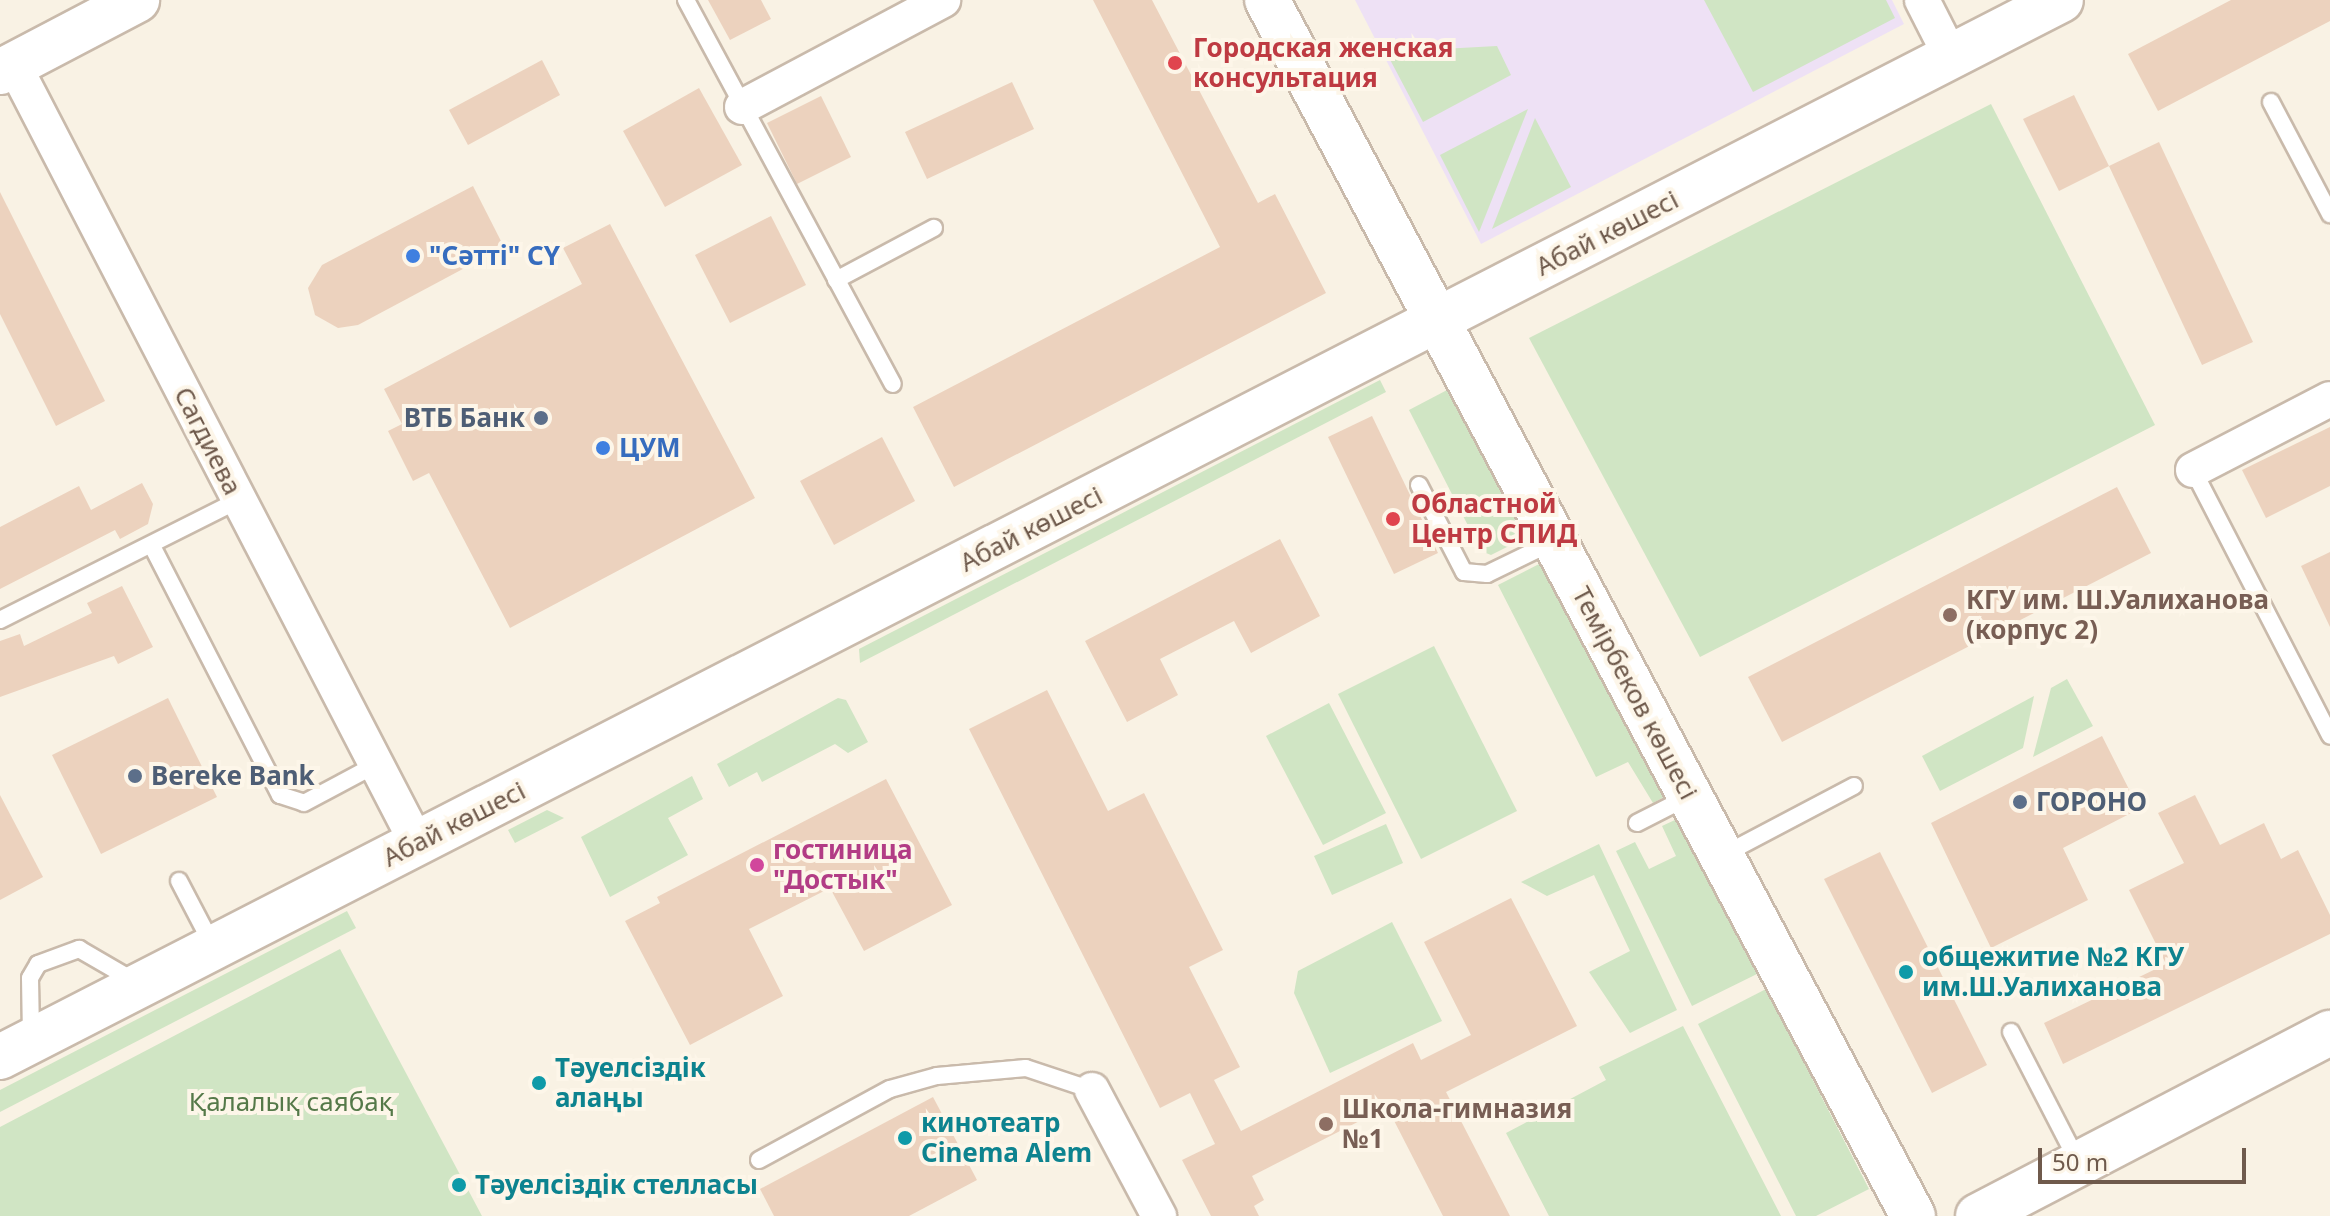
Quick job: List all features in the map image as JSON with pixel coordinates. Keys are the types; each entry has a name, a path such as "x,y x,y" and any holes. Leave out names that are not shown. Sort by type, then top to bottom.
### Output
{"street":[{"path":"5,58 137,0"},
{"path":"742,107 943,0"},
{"name":"Темірбеков көшесі","path":"1267,0 1913,1216"},
{"path":"1922,0 1951,57"},
{"name":"Абай көшесі","path":"16,1049 2061,0"},
{"name":"Сагдиева","path":"5,58 417,843"},
{"path":"2193,470 2330,399"},
{"path":"1978,1216 2330,1033"},
{"path":"1092,1090 1159,1216"}],"lane":[{"path":"686,0 893,384"},
{"path":"2271,102 2330,214"},
{"path":"836,280 934,228"},
{"path":"2193,470 2330,736"},
{"path":"1419,485 1464,572 1487,574 1555,542"},
{"path":"0,620 239,500"},
{"path":"152,546 280,795 304,803 377,764"},
{"path":"1722,856 1854,786"},
{"path":"1637,823 1690,796"},
{"path":"179,881 214,947"},
{"path":"16,1049 30,978 38,964 79,949 141,985"},
{"path":"2011,1032 2078,1163"},
{"path":"759,1160 890,1089 937,1076 1026,1068 1092,1090"}],"shaded area":[{"path":"1355,0 1892,0 1904,24 1481,244"}],"green space":[{"path":"1704,0 1886,0 1895,18 1753,92"},
{"path":"1497,46 1511,75 1423,122 1386,52"},
{"path":"1991,104 2155,425 1700,657 1529,338"},
{"path":"1528,109 1479,232 1440,155"},
{"path":"1535,118 1571,187 1492,229"},
{"path":"1380,380 1386,392 860,663 859,649"},
{"path":"1449,389 1525,538 1491,555 1481,551 1409,410"},
{"path":"1543,562 1664,797 1653,803 1628,762 1596,777 1498,585"},
{"path":"1434,646 1517,811 1421,859 1338,694"},
{"path":"2067,679 2093,726 2033,757 2051,688"},
{"path":"2034,696 2023,748 1940,791 1922,756"},
{"path":"838,698 846,700 868,742 848,753 835,744 762,782 757,772 729,787 717,764"},
{"path":"1329,703 1386,813 1323,845 1266,736"},
{"path":"692,776 703,799 668,818 688,855 610,897 581,837"},
{"path":"547,810 564,818 515,843 508,830"},
{"path":"1677,819 1757,974 1692,1006 1616,851 1635,842 1649,869 1676,856 1662,826"},
{"path":"1386,824 1403,863 1332,895 1314,856"},
{"path":"1599,844 1677,1010 1630,1033 1589,972 1630,951 1594,875 1547,896 1521,882"},
{"path":"347,911 356,928 0,1112 0,1090"},
{"path":"1392,922 1442,1021 1330,1073 1294,993 1298,971"},
{"name":"Қалалық саябақ","path":"340,949 482,1216 0,1216 0,1127"},
{"path":"1766,989 1869,1189 1816,1216 1796,1216 1698,1024"},
{"path":"1683,1026 1781,1216 1549,1216 1506,1133 1606,1080 1599,1067"}],"building":[{"path":"708,0 761,0 771,19 730,40"},
{"path":"1093,0 1152,0 1258,203 1275,194 1326,293 954,487 913,407 1220,247"},
{"path":"2231,0 2330,0 2330,21 2158,111 2128,54"},
{"path":"542,60 560,95 468,145 449,110"},
{"path":"1012,82 1034,129 927,179 905,132"},
{"path":"699,88 742,165 665,207 623,131"},
{"path":"2074,95 2109,166 2059,191 2023,119"},
{"path":"821,96 851,157 797,184 767,123"},
{"path":"2159,142 2253,342 2202,365 2109,166"},
{"name":"\"Сәтті\" СY","path":"473,186 504,247 358,325 338,328 315,315 308,288 322,265"},
{"path":"0,192 105,401 56,426 0,314"},
{"path":"771,216 806,285 730,323 695,255"},
{"name":"ЦУМ","path":"610,224 755,498 510,628 429,473 413,481 388,431 402,424 384,389 582,284 563,248"},
{"path":"1372,416 1438,553 1394,574 1328,437"},
{"path":"2330,427 2330,486 2266,518 2242,470"},
{"path":"882,437 915,501 834,545 800,481"},
{"path":"142,483 153,504 148,524 120,539 115,530 0,589 0,527 79,486 91,510"},
{"name":"КГУ им. Ш.Уалиханова (корпус 2)","path":"2117,487 2151,553 1782,742 1748,677"},
{"path":"1280,539 1320,616 1251,653 1234,621 1160,659 1178,695 1127,722 1085,641"},
{"path":"2330,552 2330,627 2301,566"},
{"path":"122,586 153,647 118,664 114,656 0,697 0,641 20,634 24,646 92,613 87,603"},
{"path":"1047,690 1108,811 1144,793 1223,950 1189,967 1240,1067 1214,1080 1241,1131 1413,1043 1421,1060 1471,1035 1424,942 1511,898 1577,1026 1446,1092 1510,1216 1443,1216 1387,1107 1252,1176 1264,1200 1254,1206 1259,1216 1211,1216 1182,1160 1215,1144 1190,1093 1160,1108 969,729"},
{"name":"Bereke Bank","path":"168,698 217,797 101,854 52,755"},
{"path":"2102,736 2139,809 2063,848 2088,900 1991,948 1931,823"},
{"path":"886,779 952,905 864,951 830,888 749,929 783,996 690,1045 625,921 660,903 657,897"},
{"path":"0,795 43,877 0,900"},
{"path":"2195,795 2220,845 2264,823 2281,859 2298,850 2330,915 2330,934 2063,1064 2044,1023 2166,964 2129,890 2184,863 2158,813"},
{"name":"общежитие №2 КГУ им.Ш.Уалиханова","path":"1880,852 1987,1065 1932,1093 1824,879"},
{"name":"кинотеатр Cinema Alem","path":"933,1097 977,1180 909,1216 774,1216 760,1189"}],"place":[{"name":"Городская женская консультация","path":"1175,63"},
{"name":"\"Сәтті\" СY","path":"413,256"},
{"name":"ВТБ Банк","path":"541,418"},
{"name":"ЦУМ","path":"603,448"},
{"name":"Областной Центр СПИД","path":"1393,519"},
{"name":"КГУ им. Ш.Уалиханова (корпус 2)","path":"1950,615"},
{"name":"Bereke Bank","path":"135,776"},
{"name":"ГОРОНО","path":"2020,802"},
{"name":"гостиница \"Достык\"","path":"757,865"},
{"name":"общежитие №2 КГУ им.Ш.Уалиханова","path":"1906,972"},
{"name":"Тәуелсіздік алаңы","path":"539,1083"},
{"name":"Школа-гимназия №1","path":"1326,1124"},
{"name":"кинотеатр Cinema Alem","path":"905,1138"},
{"name":"Тәуелсіздік стелласы","path":"459,1185"}]}
